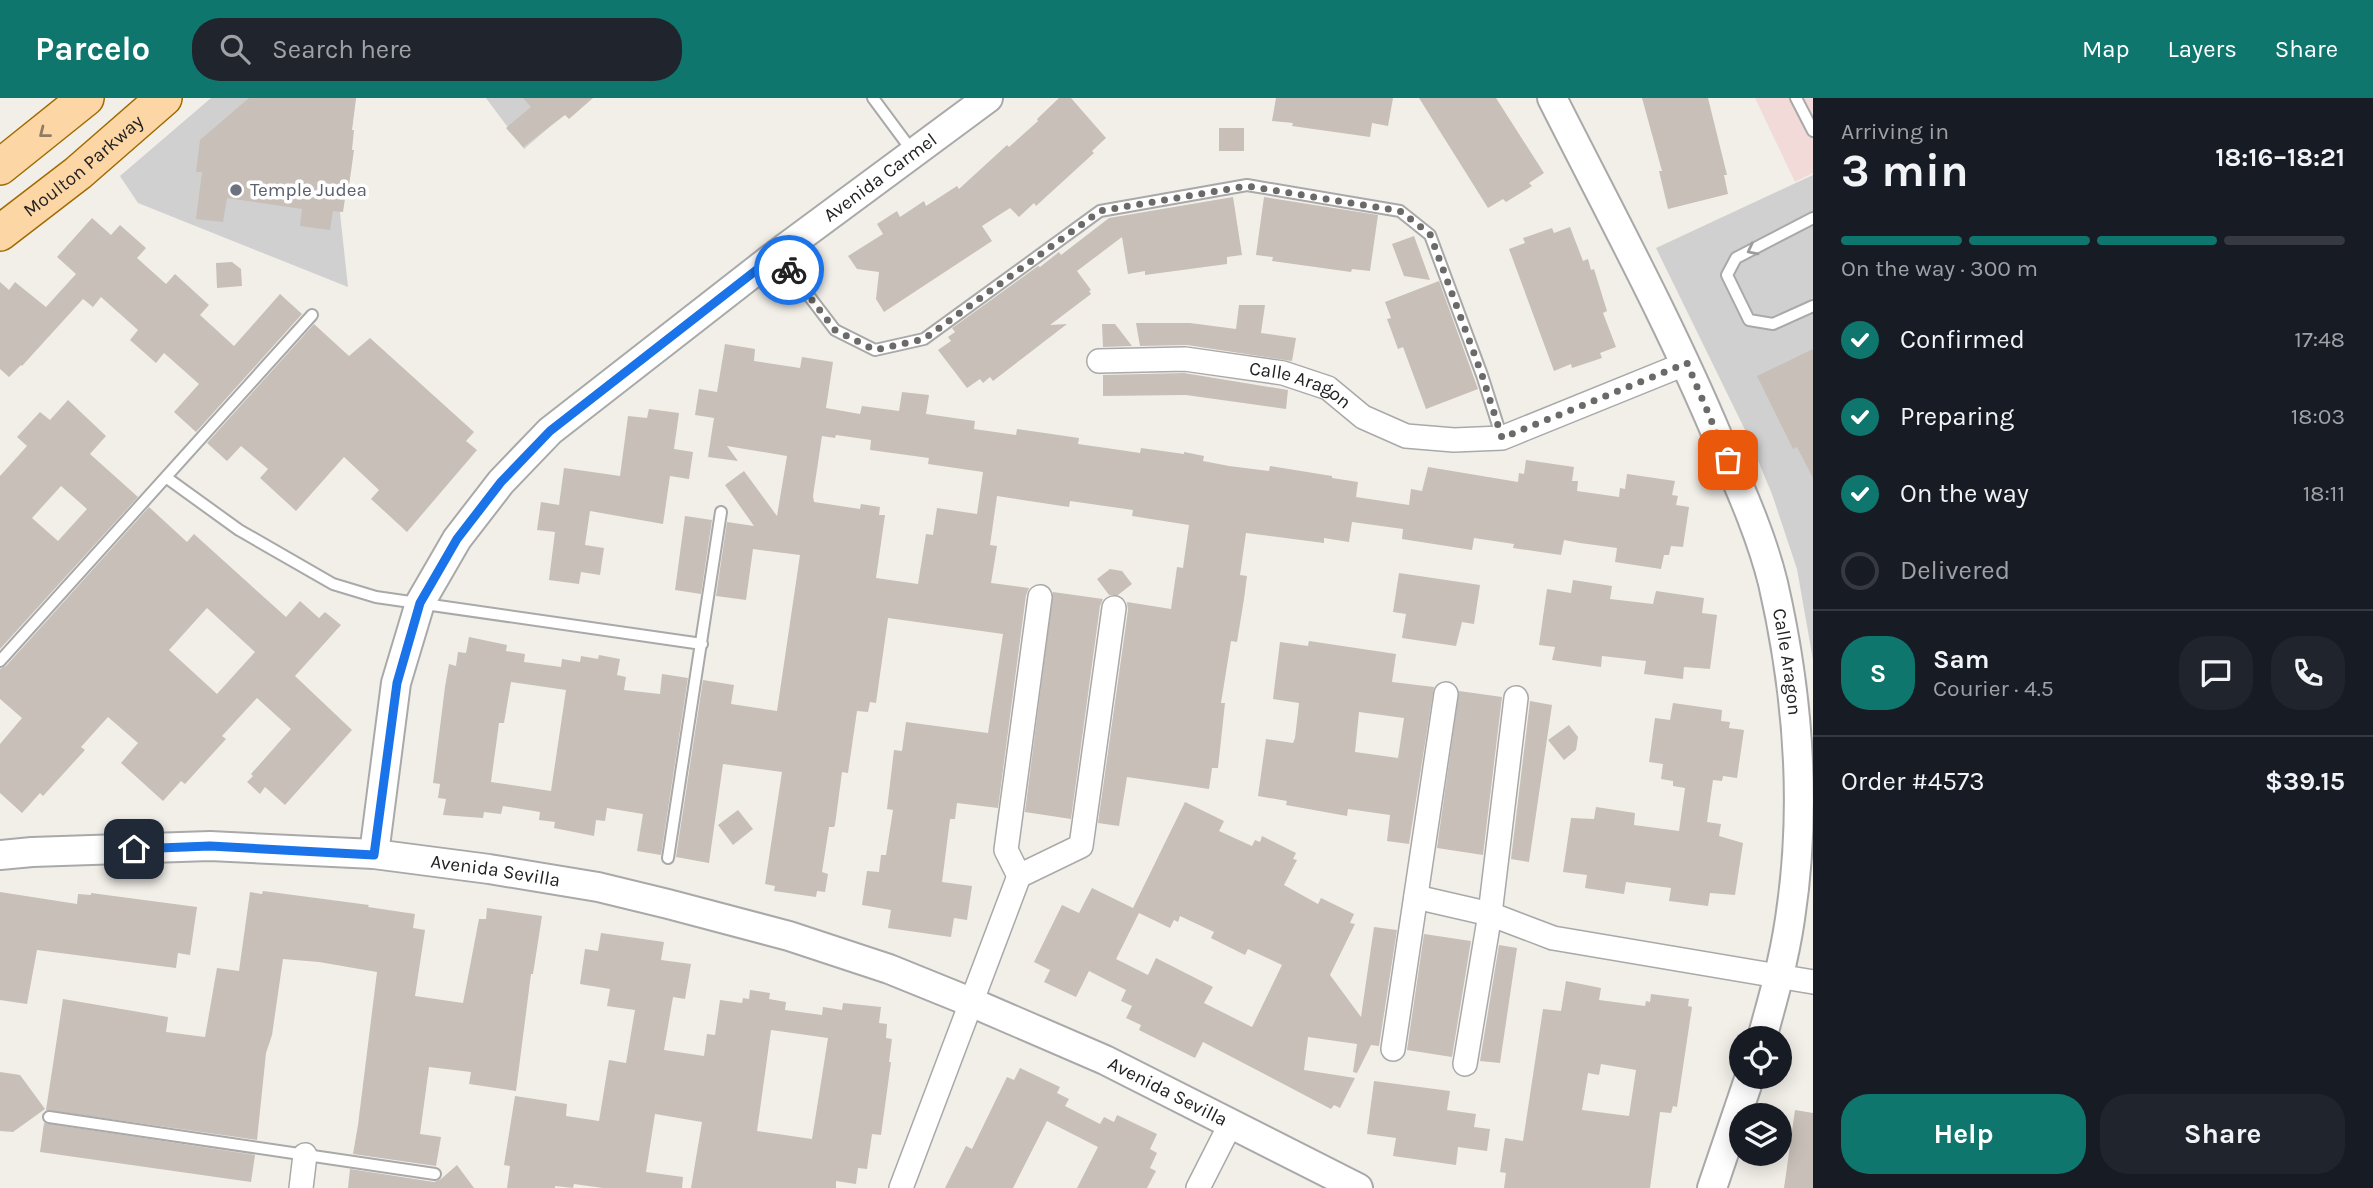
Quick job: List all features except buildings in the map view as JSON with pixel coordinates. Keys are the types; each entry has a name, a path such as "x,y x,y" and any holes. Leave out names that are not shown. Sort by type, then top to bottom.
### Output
{"main road":[{"path":"0,167 86,98"},
{"name":"Moulton Parkway","path":"0,233 78,173 164,98"}],"street":[{"name":"Avenida Carmel","path":"374,855 397,683 420,603 457,539 501,482 550,431 777,254 988,98"},
{"name":"Calle Aragon","path":"1552,98 1687,363 1748,508 1772,581 1792,684 1798,785 1796,856 1790,919 1779,977 1765,1026"},
{"name":"Calle Aragon","path":"1099,361 1185,359 1283,373 1328,388 1363,417 1406,436 1454,440 1502,438 1687,363"},
{"path":"1019,876 1006,850 1040,597"},
{"path":"901,1188 1019,876 1081,846 1114,608"},
{"path":"1393,1049 1446,694"},
{"path":"1465,1064 1490,914 1516,698"},
{"name":"Avenida Sevilla","path":"0,855 210,846 374,855 516,873 598,887 668,904 801,940 889,969 973,1003 1105,1060 1357,1188"},
{"path":"1416,897 1490,914 1553,938 1813,982"},
{"path":"1712,1188 1746,1089"},
{"path":"1198,1188 1231,1123"},
{"path":"300,1188 305,1155"}],"lane":[{"path":"873,98 913,152"},
{"path":"1796,98 1813,131"},
{"path":"777,254 835,330 875,350 924,339 1100,211 1247,186 1400,211 1430,234 1482,375 1502,438"},
{"path":"1813,218 1736,258 1727,275 1749,320 1773,324 1813,306"},
{"path":"0,661 312,315"},
{"path":"167,478 239,530 333,584 376,597 702,644"},
{"path":"668,858 721,512"},
{"path":"49,1117 435,1174"}],"shaded area":[{"name":"Temple Judea","path":"211,98 356,98 340,213 348,287 138,203 120,176"},
{"path":"486,98 583,98 524,149"},
{"path":"1755,98 1813,98 1813,173 1795,182"},
{"path":"1813,175 1813,660 1797,569 1772,494 1746,432 1656,248"}],"way so far":[{"path":"789,270 835,330 875,350 924,339 1100,211 1247,186 1400,211 1430,234 1482,375 1502,438 1687,363 1728,460"}],"place":[{"name":"Temple Judea","path":"236,190"}],"route":[{"path":"134,849 210,846 374,855 397,683 420,603 457,539 501,482 550,431 777,254 789,270"}]}
